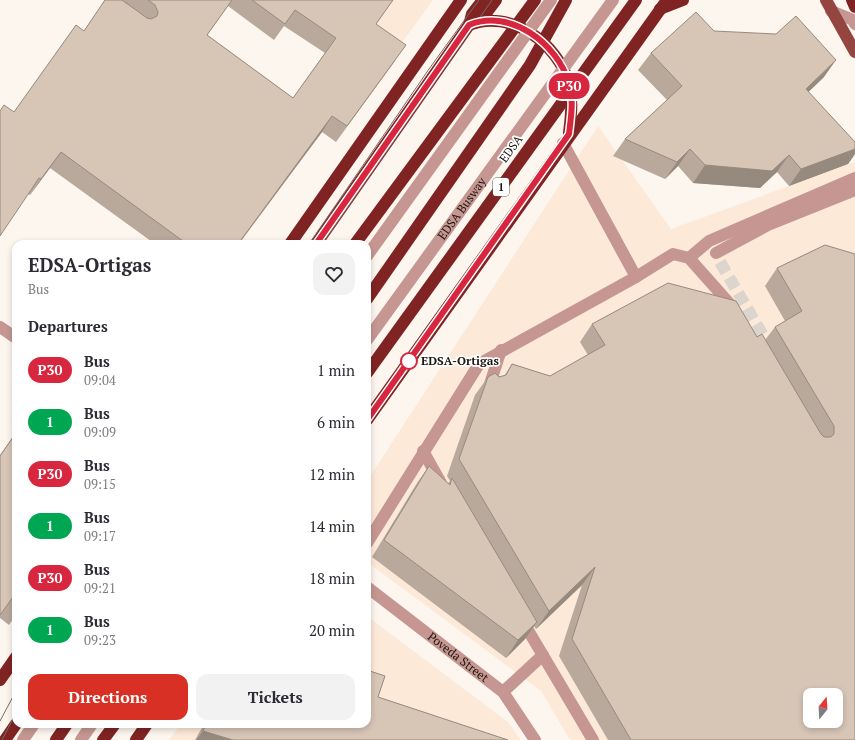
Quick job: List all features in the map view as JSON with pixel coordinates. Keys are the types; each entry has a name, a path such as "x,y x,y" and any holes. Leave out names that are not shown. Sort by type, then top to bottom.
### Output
{"highway":[{"path":"293,240 461,0"},
{"path":"475,23 472,14 483,0"},
{"path":"319,240 475,23 496,0"},
{"path":"358,240 534,0"},
{"path":"371,293 530,65 566,0"},
{"name":"EDSA","path":"371,367 636,0"},
{"path":"663,5 683,0"},
{"path":"852,0 855,7"},
{"name":"1","path":"371,414 663,5"},
{"path":"475,23 506,23 518,27 535,36 550,49 564,71 569,83 572,108 566,139"},
{"path":"0,680 12,663"},
{"path":"5,740 13,728"},
{"path":"56,740 64,728"},
{"path":"103,740 112,728"},
{"path":"136,740 145,728"}],"main road":[{"path":"828,5 855,52"}],"street":[{"path":"371,250 551,0"},
{"name":"EDSA Busway","path":"371,334 613,0"},
{"path":"828,5 853,20 855,24"},
{"path":"566,139 636,277"},
{"path":"690,258 709,241 855,178"},
{"path":"716,253 768,225 855,190"},
{"path":"371,536 423,451 479,364 501,350 636,277 673,254 690,258 729,303 740,323"},
{"path":"0,327 12,335"},
{"path":"489,387 501,350"},
{"path":"423,451 445,490"},
{"name":"Poveda Street","path":"371,590 502,692 535,740"},
{"path":"516,609 593,740"},
{"path":"502,692 543,655"},
{"path":"23,740 31,728"},
{"path":"81,740 89,728"}],"shaded area":[{"path":"315,0 433,0 393,55"},
{"path":"598,126 671,229 855,162 855,740 570,740 541,691 371,565 371,475"},
{"path":"371,619 508,722 521,740 169,740 178,728 371,728"}],"building":[{"path":"105,0 122,0 147,18 151,19 157,16 158,12 155,5 148,0 232,0 207,35 293,98 336,38 295,10 285,24 252,0 393,0 376,24 406,45 347,126 332,116 241,240 182,240 61,152 41,179 39,178 0,236 0,111 4,105 14,112 76,25 84,31"},
{"path":"696,12 714,31 776,34 796,16 836,60 806,89 855,142 855,149 801,169 789,155 772,171 705,165 690,149 677,162 625,139 682,86 651,53"},
{"path":"825,245 855,254 855,740 631,740 572,639 595,567 549,611 459,459 488,377 495,373 499,377 506,375 512,364 550,376 605,345 592,324 668,283 736,301 757,337 762,334 821,434 824,437 831,437 834,434 834,426 775,327 802,311 777,268"},
{"path":"12,439 12,598 0,615 0,456"},
{"path":"429,466 450,485 452,478 537,622 518,640 384,540"},
{"path":"371,671 385,676 378,697 508,740 233,740 203,731 204,728 371,728"}],"tunnel":[{"path":"720,262 774,354"}],"tram line":[{"path":"312,240 429,69 479,0"},
{"path":"325,240 492,0"},
{"path":"0,721 12,698"},
{"path":"2,740 12,721"}],"bus line":[{"name":"P30","path":"319,240 469,25 481,20 506,23 518,27 541,40 558,59 569,83 571,96 572,108 569,134 371,414"}],"place":[{"name":"EDSA-Ortigas","path":"409,361"}]}
